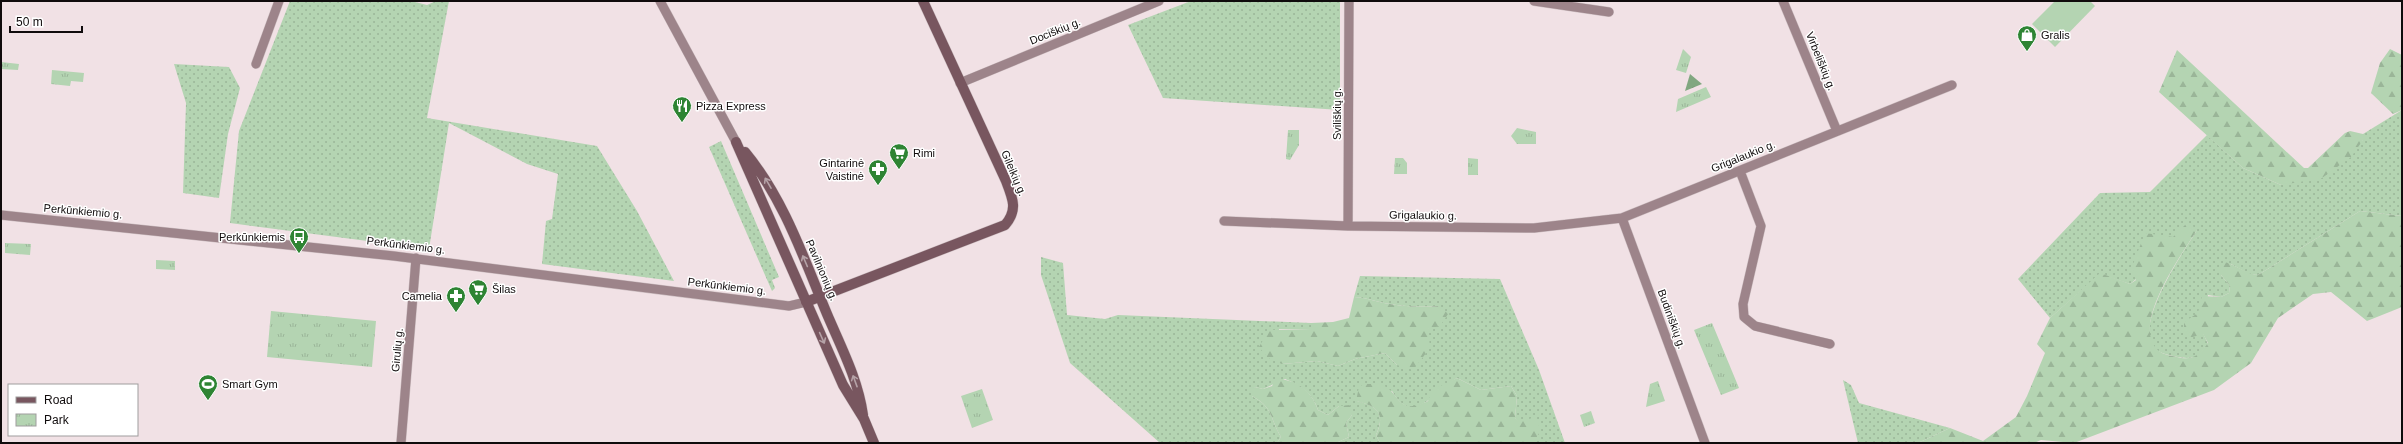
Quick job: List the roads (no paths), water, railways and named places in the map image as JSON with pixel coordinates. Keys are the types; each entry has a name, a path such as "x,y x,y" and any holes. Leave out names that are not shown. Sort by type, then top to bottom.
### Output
{"street":[{"path":"256,64 279,1"},
{"name":"Pavilnionių g.","path":"660,1 736,142 843,385 864,419 874,443"},
{"name":"Gileikių g.","path":"806,302 1005,225 1011,218 1014,202 923,1"},
{"name":"Dociškių g.","path":"960,82 1159,1"},
{"name":"Sviliškių g.","path":"1348,226 1349,1"},
{"path":"1534,1 1609,12"},
{"name":"Virbeliškių g.","path":"1783,1 1837,131"},
{"name":"Grigalaukio g.","path":"1224,221 1348,226 1534,228 1622,218 1952,86"},
{"name":"Pavilnionių g.","path":"736,142 760,170 777,199 855,380 864,419"},
{"path":"1740,171 1761,226 1743,304 1744,317 1755,326 1830,344"},
{"name":"Perkūnkiemio g.","path":"1,216 230,237 416,258 789,306 806,302"},
{"name":"Budiniškių g.","path":"1622,218 1705,443"},
{"name":"Girulių g.","path":"401,443 416,258"}],"water":[{"path":"1690,74 1702,84 1685,91"}],"place":[{"name":"Gralis","path":"2027,52"},
{"name":"Pizza Express","path":"682,123"},
{"name":"Rimi","path":"899,170"},
{"name":"Gintarinė Vaistinė","path":"878,186"},
{"name":"Perkūnkiemis","path":"299,254"},
{"name":"Šilas","path":"478,306"},
{"name":"Camelia","path":"456,313"},
{"name":"Smart Gym","path":"208,401"}]}
